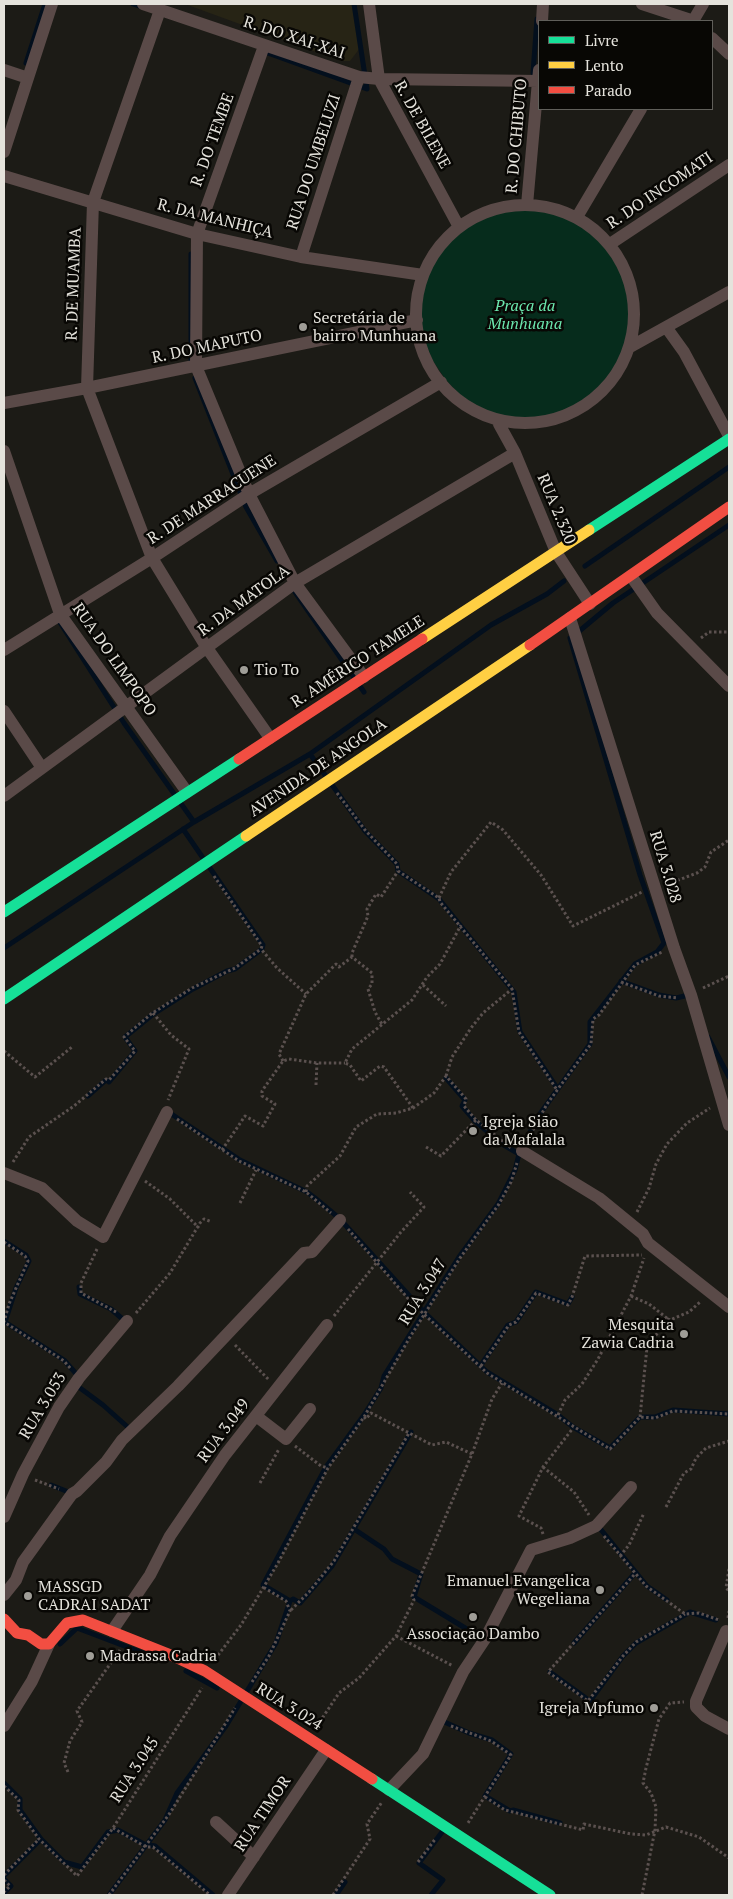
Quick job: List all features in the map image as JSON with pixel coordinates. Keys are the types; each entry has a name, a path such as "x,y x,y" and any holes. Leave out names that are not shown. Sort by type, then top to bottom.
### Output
{"street":[{"path":"4,152 52,4"},
{"name":"R. DO XAI-XAI","path":"143,4 358,77 379,79 538,81"},
{"name":"R. DE BILENE","path":"369,4 379,79 459,227"},
{"path":"542,20 543,4"},
{"path":"642,4 690,20"},
{"path":"694,20 703,4"},
{"name":"R. DE MUAMBA","path":"160,10 93,202 87,388 152,558 207,648 270,738"},
{"path":"713,39 729,54"},
{"name":"R. DO TEMBE","path":"196,366 197,234 264,46"},
{"path":"4,70 28,78"},
{"name":"RUA DO UMBELUZI","path":"301,257 358,77"},
{"name":"R. DO CHIBUTO","path":"527,204 538,91"},
{"path":"576,217 640,110"},
{"name":"R. DO INCOMATI","path":"610,244 729,165"},
{"name":"R. DA MANHIÇA","path":"4,176 197,234 301,257 423,275"},
{"path":"527,204 552,208 576,217 594,229 610,244 624,267 633,293 635,320 630,347 616,375 594,398 567,414 532,424 499,424 459,400 441,382 428,363 420,342 417,320 418,297 423,275 434,254 459,227 486,212 506,206 527,204"},
{"path":"630,347 729,292"},
{"name":"R. DO MAPUTO","path":"4,403 87,388 417,320"},
{"path":"666,327 684,352 729,437"},
{"path":"196,366 249,494 296,583 364,677"},
{"name":"R. DE MARRACUENE","path":"4,650 152,558 249,494 441,382"},
{"name":"RUA 2.320","path":"499,424 515,453 556,552 590,604"},
{"name":"R. AMÉRICO TAMELE","path":"4,912 729,437"},
{"name":"RUA DO LIMPOPO","path":"4,451 60,614 187,792"},
{"name":"R. DA MATOLA","path":"4,796 296,583 515,453"},
{"name":"AVENIDA DE ANGOLA","path":"4,999 570,618 729,507"},
{"path":"631,576 657,613 729,686"},
{"name":"RUA 3.028","path":"570,618 674,948 691,994 729,1125"},
{"path":"4,711 42,768"},
{"path":"5,1173 42,1188 77,1221 103,1237 167,1112"},
{"path":"521,1152 598,1198 643,1234 646,1249 729,1308"},
{"path":"4,1595 16,1580 23,1562 72,1494 77,1492 106,1462 122,1440 178,1386 226,1333 264,1297 304,1253 312,1252 340,1220"},
{"name":"RUA 3.053","path":"4,1517 23,1474 58,1407 78,1378 127,1322"},
{"name":"RUA 3.049","path":"112,1630 136,1598 184,1515 225,1455 327,1325"},
{"path":"256,1416 286,1439 310,1409"},
{"path":"390,1790 423,1754 463,1672 485,1639 532,1550 570,1538 596,1526 631,1487"},
{"path":"4,1619 17,1633 28,1635 41,1644 48,1644 32,1680 4,1726"},
{"name":"RUA 3.024","path":"48,1644 68,1623 75,1620 83,1620 112,1630 209,1674 550,1895"},
{"path":"726,1631 696,1701 700,1712 729,1728"},
{"name":"RUA TIMOR","path":"228,1895 326,1750"},
{"path":"216,1822 254,1857"}],"path":[{"path":"691,646 709,632 729,632"},
{"path":"283,1061 279,1054 306,994 336,964 339,967 352,957 368,916 367,909 376,894 381,897 398,871 397,864 366,830 328,781"},
{"path":"439,898 451,872 491,822 503,830 542,874 573,926 655,888 697,873 705,867 710,852 729,840"},
{"path":"204,863 262,946 261,949 276,968 306,994"},
{"path":"398,871 439,898 512,989 519,1032 557,1090"},
{"path":"345,1063 352,1049 383,1026 412,1000 427,977 440,964 461,926"},
{"name":"RUA 3.047","path":"209,1674 263,1587 328,1468 364,1417 382,1388 386,1376 460,1258 499,1204 516,1171 521,1152 537,1119 591,1044 592,1022 621,982 639,962 674,948"},
{"path":"5,1173 29,1137 74,1106 106,1078 109,1080 135,1051 124,1037 153,1013 192,988 235,968 261,949"},
{"path":"352,957 372,974 372,984 368,990 375,1012 383,1026"},
{"path":"621,982 659,996 676,998 691,994 729,976"},
{"path":"422,985 446,1006"},
{"path":"306,1192 307,1186 340,1156 356,1127 377,1114 396,1113 413,1108 434,1093 446,1076 452,1057 482,1013 512,989"},
{"path":"153,1013 170,1035 189,1050 164,1109 167,1112 222,1150 256,1170 306,1192 340,1220 424,1314 481,1366 502,1383 558,1415 573,1428 610,1449 640,1417 647,1347 668,1319"},
{"path":"4,1051 35,1077 72,1048"},
{"path":"222,1150 245,1116 263,1126 275,1104 262,1096 262,1091 283,1061 289,1059 317,1063 345,1063 350,1065 361,1081 380,1066 384,1067 413,1108"},
{"path":"316,1085 317,1063"},
{"path":"446,1076 466,1100 464,1106 476,1120 502,1143 521,1152"},
{"path":"632,1224 649,1188 656,1164 667,1144 682,1127 708,1108 723,1106"},
{"path":"426,1147 441,1156 476,1120"},
{"path":"240,1203 256,1170"},
{"path":"134,1176 160,1190 198,1228"},
{"path":"327,1325 401,1232 424,1208 410,1192"},
{"path":"103,1237 81,1283 81,1294 112,1308 127,1322 170,1273 204,1219 212,1222"},
{"path":"4,1242 25,1256 28,1261 9,1304 4,1322 64,1361 78,1378"},
{"path":"481,1366 508,1325 516,1322 536,1292 568,1305 585,1256 646,1249 631,1296 590,1374 565,1400 558,1415"},
{"path":"631,1296 649,1304 670,1320 689,1312 710,1293"},
{"path":"226,1333 232,1342 277,1387"},
{"path":"308,1739 339,1693 359,1678 396,1636 414,1600 412,1596 472,1454 492,1398 502,1383"},
{"path":"640,1417 655,1418 673,1411 729,1414"},
{"path":"364,1417 366,1419 371,1413 432,1445 446,1442 472,1454"},
{"path":"546,1545 541,1528 519,1516 543,1468 573,1428"},
{"path":"109,1895 170,1813 242,1697 270,1656 290,1611 309,1592 334,1561 409,1433"},
{"path":"260,1483 286,1439 321,1466 328,1468"},
{"path":"666,1507 684,1473 691,1468 696,1458 706,1448 729,1441"},
{"path":"543,1468 574,1492 596,1526 634,1575 685,1614"},
{"path":"23,1474 72,1494"},
{"path":"620,1556 629,1545 644,1513"},
{"path":"729,1569 726,1588 729,1591"},
{"path":"634,1575 548,1672 588,1701 622,1656 636,1642 685,1614 699,1613 727,1623 726,1631"},
{"path":"263,1587 286,1600 290,1611"},
{"path":"396,1636 463,1672"},
{"path":"68,1772 64,1763 70,1741 82,1722 77,1710 128,1638"},
{"name":"RUA 3.045","path":"40,1839 77,1876 113,1828 209,1674"},
{"path":"642,1895 656,1830 656,1807 651,1793 643,1783 658,1719 670,1703 696,1701"},
{"path":"438,1721 491,1741 511,1755 460,1835"},
{"path":"4,1786 19,1800 18,1810 40,1839 4,1875"},
{"path":"333,1895 370,1839 367,1824 390,1790"},
{"path":"485,1797 505,1810 584,1830 584,1824 631,1834 646,1835 666,1827 698,1837 729,1858"},
{"path":"418,1862 446,1826"},
{"path":"113,1828 146,1847 154,1847 210,1895"},
{"path":"4,1880 10,1886 4,1892"}],"shaded area":[{"path":"185,4 354,4 360,48 350,61 341,61"}],"green space":[{"name":"Praça da Munhuana","path":"527,209 552,213 575,222 591,232 620,270 629,294 630,320 626,346 612,373 592,394 566,411 532,420 502,420 461,396 446,380 433,361 424,340 421,319 421,297 428,274 437,256 453,238 467,227 488,217 508,211"}],"waterway":[{"path":"26,63 45,4"},
{"path":"133,4 142,7"},
{"path":"265,52 367,89 354,4"},
{"path":"533,73 537,19"},
{"path":"191,254 191,362"},
{"path":"195,378 246,507 277,561"},
{"path":"585,566 729,467"},
{"path":"577,633 613,603 729,525"},
{"path":"4,948 194,822 310,754 491,625 547,594 564,581"},
{"path":"295,592 364,692"},
{"path":"59,621 124,723 194,822"},
{"path":"570,638 640,875 664,943 657,952 635,964 590,1022 590,1044 537,1118 519,1154 515,1170 498,1204 459,1257 424,1312 487,1372 558,1415 573,1427 610,1448 640,1417 655,1417 673,1410 729,1414"},
{"path":"310,754 365,831 397,864 398,871 439,899 514,992 520,1032 557,1088"},
{"path":"88,1096 106,1080 109,1082 135,1051 125,1037 152,1015 193,989 227,971 235,969 262,949 263,945 183,829"},
{"path":"621,981 659,995 676,998 689,995"},
{"path":"708,1037 729,1077"},
{"path":"446,1078 465,1100 462,1106 475,1121 502,1144 519,1154"},
{"path":"167,1111 240,1160 307,1192 315,1198 339,1218 424,1312 384,1376 381,1388 364,1415 326,1467 263,1585 290,1601 293,1599 300,1603 332,1566 411,1432"},
{"path":"4,1241 26,1255 29,1261 16,1288 5,1322 64,1360 79,1377"},
{"path":"79,1287 80,1294 111,1309 126,1322"},
{"path":"481,1365 508,1325 516,1322 536,1292 568,1304 572,1297"},
{"path":"76,1385 103,1405 131,1430"},
{"path":"51,1485 70,1494"},
{"path":"598,1526 647,1586 667,1600"},
{"path":"354,1529 384,1549 392,1559 421,1574 414,1597 480,1637"},
{"path":"574,1643 635,1573"},
{"path":"109,1895 165,1820 177,1793 226,1726 276,1643 290,1601"},
{"path":"550,1672 590,1701 623,1656 636,1643 690,1612 716,1620"},
{"path":"60,1644 77,1628 148,1655"},
{"path":"186,1671 217,1688"},
{"path":"440,1720 469,1733 492,1740 511,1754 485,1796 510,1811 513,1810 560,1823"},
{"path":"4,1783 20,1799 20,1810 41,1839"},
{"path":"431,1895 443,1880 419,1863 445,1828"},
{"path":"4,1876 41,1839 64,1862 82,1867 108,1832 118,1830 144,1844 155,1846 213,1895"},
{"path":"4,1879 11,1886 4,1893"},
{"path":"336,1895 345,1882"}],"traffic: fast":[{"path":"589,530 729,439"},
{"path":"4,912 239,759"},
{"path":"4,999 246,836"},
{"path":"372,1779 550,1895"}],"traffic: slow":[{"path":"422,639 589,530"},
{"path":"246,836 530,645"}],"traffic: jam":[{"path":"530,645 729,507"},
{"path":"239,759 422,639"},
{"path":"4,1619 17,1633 28,1635 41,1644 49,1644 67,1623 83,1620 171,1655 205,1671 372,1779"}],"place":[{"name":"Secretária de bairro Munhuana","path":"303,327"},
{"name":"Tio To","path":"244,670"},
{"name":"Igreja Sião da Mafalala","path":"473,1131"},
{"name":"Mesquita Zawia Cadria","path":"684,1334"},
{"name":"Emanuel Evangelica Wegeliana","path":"600,1590"},
{"name":"MASSGD CADRAI SADAT","path":"28,1596"},
{"name":"Associação Dambo","path":"473,1617"},
{"name":"Madrassa Cadria","path":"90,1656"},
{"name":"Igreja Mpfumo","path":"654,1708"}]}
